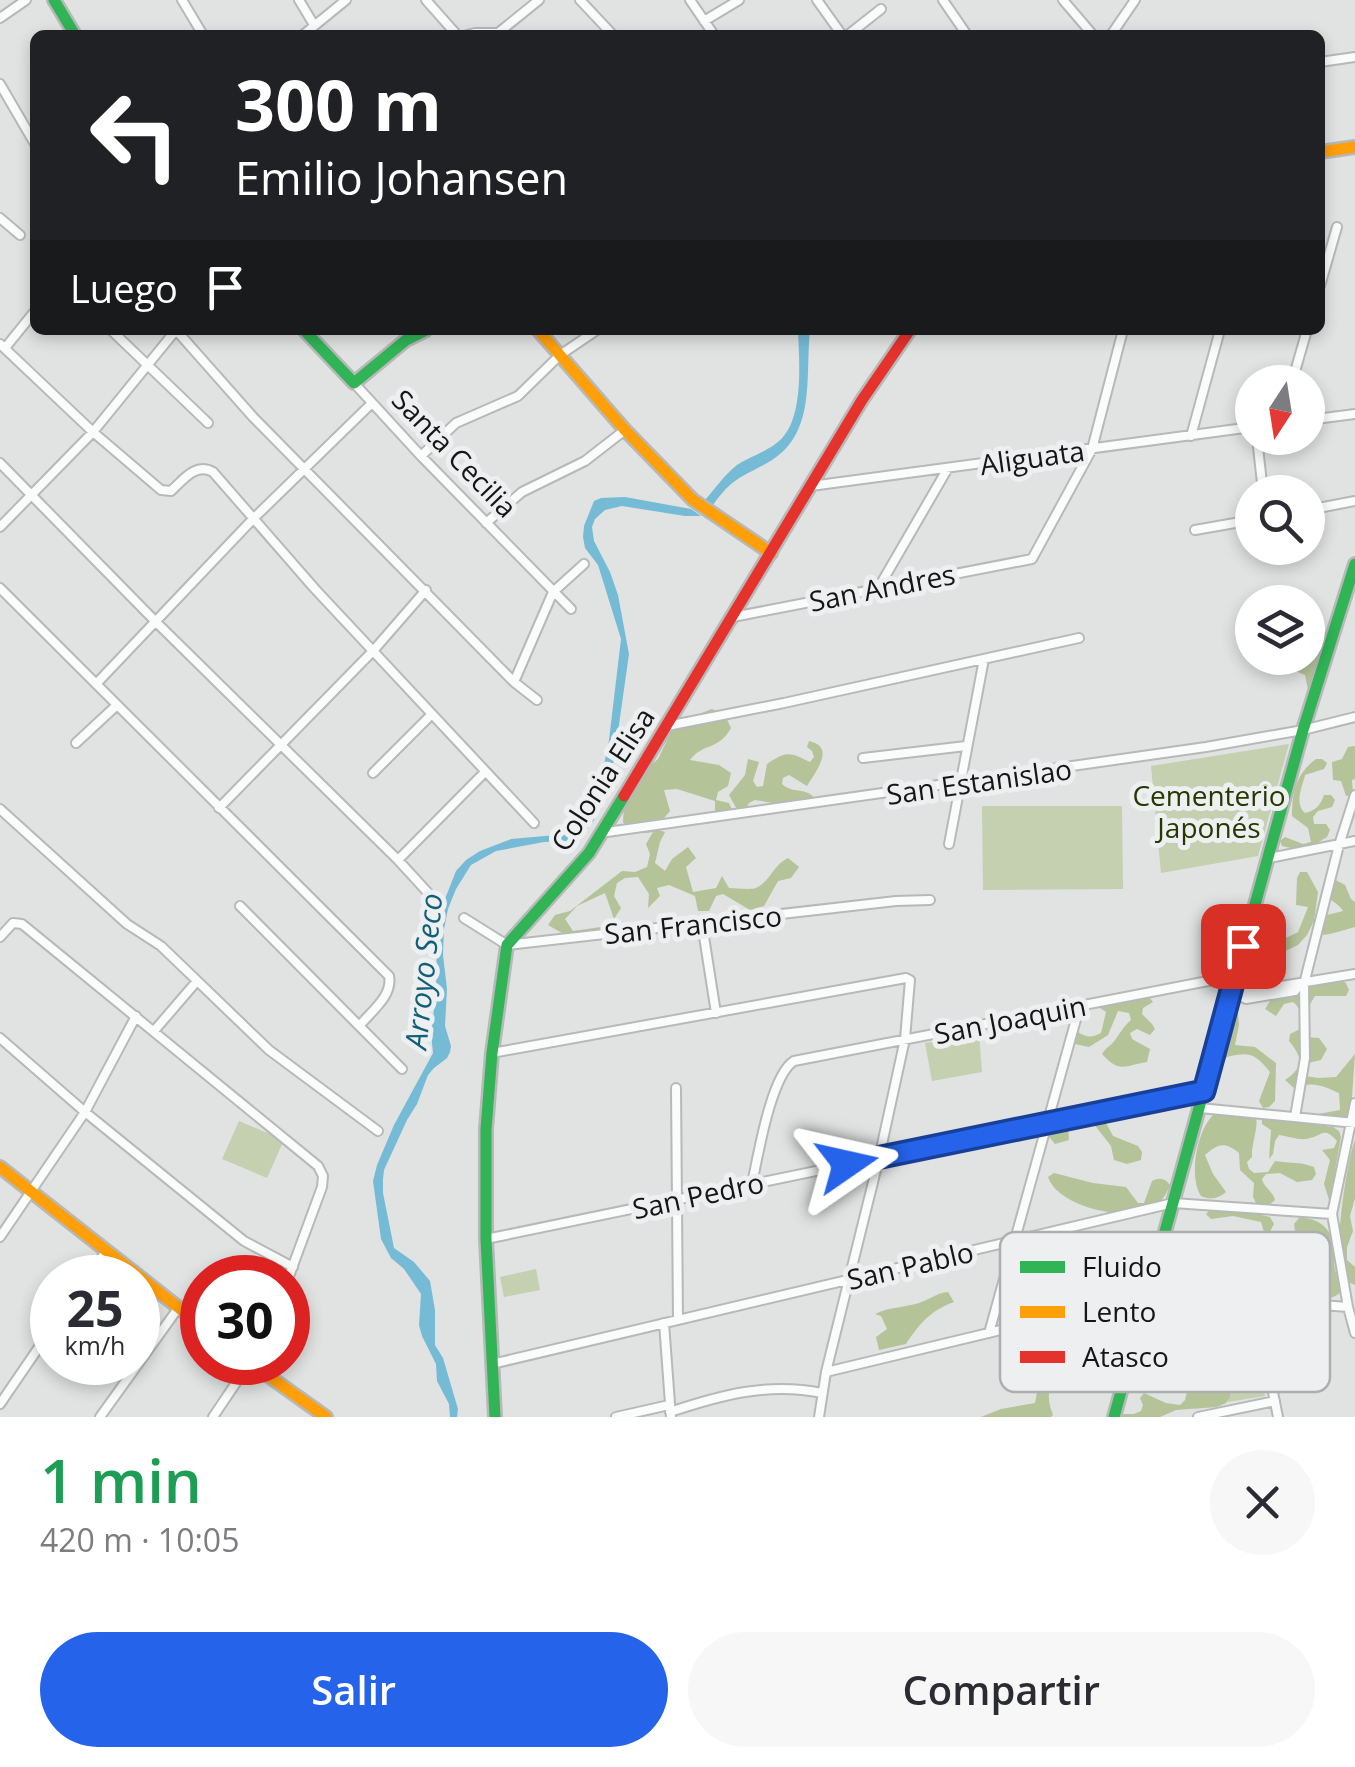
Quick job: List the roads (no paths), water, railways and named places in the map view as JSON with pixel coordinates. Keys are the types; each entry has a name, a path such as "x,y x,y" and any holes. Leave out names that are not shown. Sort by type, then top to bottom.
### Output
{"street":[{"path":"0,18 26,0"},
{"path":"54,0 72,30"},
{"path":"182,0 200,30"},
{"path":"299,0 314,25"},
{"path":"309,30 346,0"},
{"path":"426,0 453,30"},
{"path":"503,30 538,0"},
{"path":"580,0 609,30"},
{"path":"690,0 710,30"},
{"path":"704,21 739,0"},
{"path":"817,0 841,30"},
{"path":"943,0 964,30"},
{"path":"1063,0 1089,30"},
{"path":"1114,30 1135,0"},
{"path":"852,30 881,8"},
{"path":"1325,61 1355,57"},
{"path":"0,84 30,135"},
{"path":"1325,151 1355,148"},
{"path":"0,218 20,235"},
{"path":"1325,269 1338,226"},
{"path":"30,317 3,346 156,487 170,491 197,469 208,469 534,823"},
{"path":"116,335 208,423"},
{"path":"0,527 92,432 172,335"},
{"path":"180,335 254,417 514,682 538,700"},
{"name":"Santa Cecilia","path":"309,335 571,610"},
{"path":"354,383 416,335"},
{"path":"542,335 625,430 693,500 771,554"},
{"path":"421,456 456,423 518,396 560,355 590,335"},
{"name":"Colonia Elisa","path":"507,945 588,854 862,400 907,335"},
{"path":"1092,449 1122,335"},
{"path":"1191,436 1219,335"},
{"path":"1297,365 1306,335"},
{"path":"96,684 372,403"},
{"path":"1325,418 1355,414"},
{"path":"486,523 522,492 585,461 625,430"},
{"name":"Aliguata","path":"811,486 1235,430"},
{"name":"San Andres","path":"733,617 1032,559 1092,449"},
{"path":"0,463 430,896"},
{"path":"879,587 948,468"},
{"path":"1325,507 1355,501"},
{"path":"1195,530 1235,523"},
{"path":"514,682 553,592 584,564"},
{"path":"1164,1232 1236,995 1234,976 1303,730 1352,586 1355,564"},
{"path":"0,588 389,976 388,991 360,1025"},
{"path":"219,808 373,651 426,590"},
{"path":"667,726 1078,638"},
{"path":"949,844 984,659"},
{"path":"76,743 118,705"},
{"path":"373,773 432,714"},
{"name":"San Estanislao","path":"600,834 1206,747 1355,718"},
{"path":"864,758 966,746"},
{"path":"398,860 485,772"},
{"path":"1294,1116 1305,1058 1301,984 1355,794"},
{"path":"0,808 126,924 161,946 269,1050 378,1131"},
{"path":"1268,858 1355,842"},
{"name":"San Francisco","path":"507,945 930,900"},
{"path":"240,906 402,1069"},
{"path":"464,918 507,945 486,1129 486,1239 495,1417"},
{"path":"0,937 13,923 22,924 318,1166 323,1176 322,1187 296,1255"},
{"path":"702,924 716,1013"},
{"path":"1236,995 1246,999 1295,991 1301,984 1355,974"},
{"name":"San Joaquin","path":"752,1184 782,1070 794,1061 1234,976"},
{"path":"492,1053 906,978 911,981 905,1039 826,1372 819,1417"},
{"path":"154,1031 197,981"},
{"path":"1017,1232 1080,1005"},
{"path":"0,1237 85,1112 136,1016"},
{"path":"0,1038 244,1241 270,1255"},
{"path":"676,1088 678,1320"},
{"name":"San Pedro","path":"486,1239 1204,1091"},
{"path":"1355,1103 1332,1214 1355,1331"},
{"path":"1200,1108 1353,1123"},
{"path":"0,1168 179,1307 100,1417"},
{"name":"San Pablo","path":"1048,1232 1173,1202 1332,1214"},
{"name":"San Pablo","path":"492,1364 1000,1244"},
{"path":"103,1255 106,1251"},
{"path":"989,1334 1000,1294"},
{"path":"1330,1305 1348,1307"},
{"path":"664,1323 670,1412"},
{"path":"826,1372 1000,1331"},
{"path":"0,1404 30,1360"},
{"path":"212,1417 235,1385"},
{"path":"281,1385 325,1417"},
{"path":"616,1417 670,1412 736,1393 791,1388 822,1393"},
{"path":"1114,1417 1121,1392"},
{"path":"1273,1392 1278,1417"},
{"path":"1198,1417 1275,1401"}],"water":[{"path":"798,335 810,335 805,404 794,438 783,452 731,484 713,505 705,500 728,473 783,437 794,414 799,385"},
{"path":"625,497 691,509 701,516 622,506 605,510 592,527 594,541 618,595 629,654 614,760 605,794 593,822 582,835 496,851 471,865 456,889 444,929 443,955 447,989 445,1026 450,1052 428,1075 384,1170 383,1193 394,1248 414,1262 430,1281 435,1345 443,1358 458,1409 457,1417 450,1417 449,1404 437,1381 436,1364 419,1325 421,1294 391,1258 381,1239 373,1181 394,1125 433,1053 437,931 456,871 480,851 511,839 573,830 590,814 609,740 621,639 598,565 585,548 584,526 594,501"}],"park label":[{"name":"Cementerio Japonés","path":"1209,811"}],"water label":[{"name":"Arroyo Seco","path":"423,971"}]}
